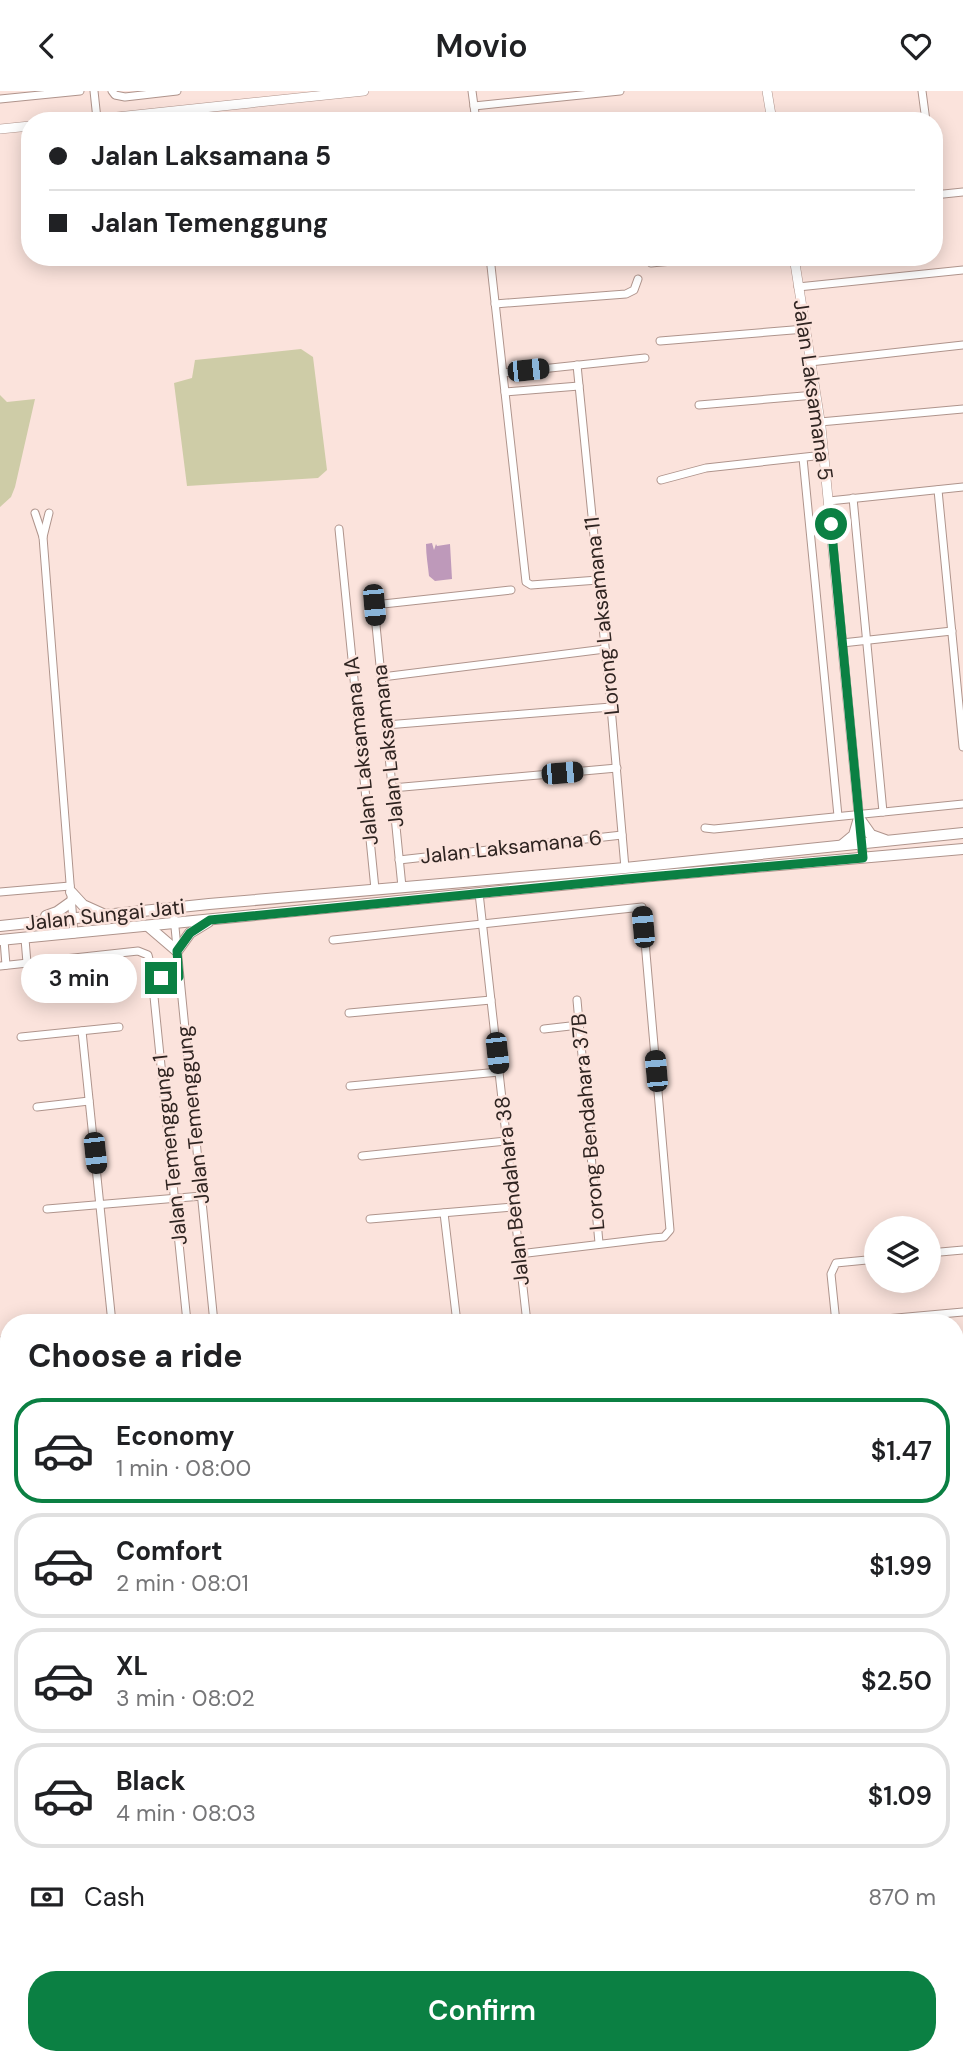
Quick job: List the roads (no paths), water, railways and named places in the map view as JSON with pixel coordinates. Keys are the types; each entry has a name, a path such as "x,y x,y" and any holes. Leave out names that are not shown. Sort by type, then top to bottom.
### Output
{"main road":[{"path":"858,816 871,835 887,841"},
{"path":"839,846 854,835 858,816"},
{"name":"Jalan Sungai Jati","path":"0,926 173,907 625,868 963,833"},
{"name":"Jalan Sungai Jati","path":"2,940 963,849"},
{"path":"24,923 57,912 71,893 83,905 104,914"},
{"path":"149,926 177,951 190,933 210,920"}],"street":[{"path":"0,99 80,91"},
{"path":"94,91 96,112"},
{"path":"112,91 115,95 125,97 177,91"},
{"path":"150,112 272,96 364,91"},
{"path":"472,91 474,112"},
{"path":"474,106 620,91"},
{"path":"768,91 771,112"},
{"path":"922,91 925,112"},
{"path":"0,129 21,127"},
{"path":"943,194 963,192"},
{"path":"491,266 526,582 531,585 598,580"},
{"name":"Jalan Laksamana 5","path":"795,266 824,456 863,858"},
{"path":"798,287 963,270"},
{"path":"495,304 626,294 634,290 638,279"},
{"path":"660,341 805,329"},
{"path":"810,362 963,345"},
{"path":"503,373 645,358"},
{"name":"Lorong Laksamana 11","path":"576,365 625,868"},
{"path":"505,392 579,386"},
{"path":"699,405 815,395"},
{"path":"820,422 963,408"},
{"path":"661,480 706,468 824,456"},
{"name":"Jalan Laksamana 5","path":"803,458 838,816"},
{"path":"829,501 963,487"},
{"path":"938,490 963,747"},
{"path":"853,498 883,812"},
{"path":"36,513 43,537 74,934"},
{"path":"43,537 49,513"},
{"name":"Jalan Laksamana 1A","path":"338,529 375,889"},
{"name":"Jalan Laksamana","path":"402,887 374,605 512,590"},
{"path":"842,643 952,632"},
{"path":"382,677 605,649"},
{"path":"386,725 611,707"},
{"path":"392,788 617,768"},
{"path":"705,828 858,816 963,804"},
{"name":"Jalan Laksamana 6","path":"399,860 622,835"},
{"path":"0,892 71,893"},
{"name":"Jalan Bendahara 38","path":"479,893 526,1314"},
{"name":"Jalan Temenggung","path":"173,907 213,1314"},
{"path":"333,940 642,907 670,1230 664,1237 519,1254"},
{"path":"25,939 27,963"},
{"path":"2,940 3,965"},
{"name":"Jalan Temenggung 1","path":"3,965 138,951 148,955 157,979 186,1314"},
{"path":"157,979 179,977"},
{"path":"349,1013 491,1000"},
{"name":"Lorong Bendahara 37B","path":"577,1000 599,1243"},
{"path":"544,1029 579,1025"},
{"path":"22,1037 119,1027"},
{"path":"82,1031 111,1314"},
{"path":"350,1086 499,1072"},
{"path":"37,1107 89,1101"},
{"path":"362,1156 506,1141"},
{"path":"47,1209 202,1196"},
{"path":"370,1219 514,1207"},
{"path":"444,1213 456,1314"},
{"path":"941,1252 963,1249"},
{"path":"838,1314 831,1274 836,1263 864,1260"},
{"path":"940,1314 963,1312"}]}
